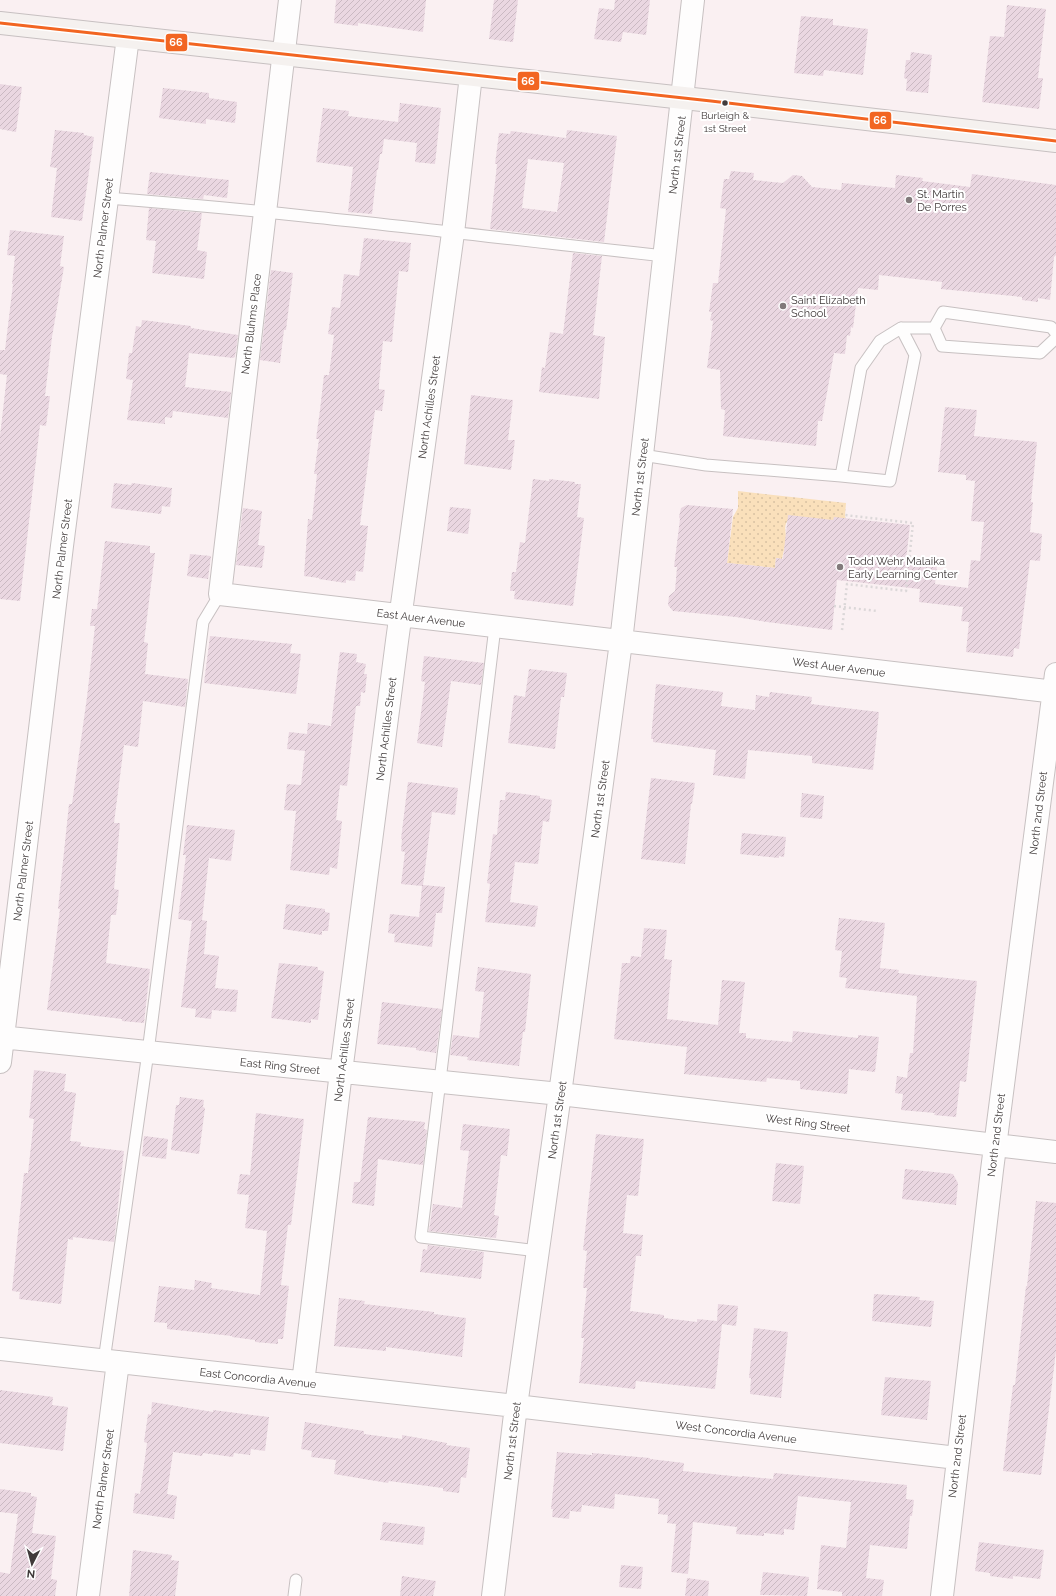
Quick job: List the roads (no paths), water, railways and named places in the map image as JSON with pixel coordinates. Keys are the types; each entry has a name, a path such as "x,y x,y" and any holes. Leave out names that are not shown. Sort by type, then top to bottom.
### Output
{"street":[{"path":"284,54 290,0"},
{"name":"North 1st Street","path":"493,1596 516,1406 621,642 693,0"},
{"path":"0,23 683,98 1056,141"},
{"name":"North Palmer Street","path":"0,1062 62,546 128,37"},
{"name":"North Bluhms Place","path":"220,594 284,54"},
{"name":"North Achilles Street","path":"303,1383 341,1072 452,233 471,75"},
{"name":"East Auer Avenue","path":"220,594 621,642"},
{"name":"West Auer Avenue","path":"621,642 1055,686"},
{"name":"North 2nd Street","path":"942,1596 957,1458 995,1145 1055,686"},
{"name":"East Ring Street","path":"2,1038 560,1094"},
{"name":"West Ring Street","path":"560,1094 1056,1152"},
{"name":"East Concordia Avenue","path":"0,1349 516,1406"},
{"name":"North Palmer Street","path":"88,1596 111,1361"},
{"name":"West Concordia Avenue","path":"516,1406 957,1458"}],"lane":[{"path":"107,198 265,211 665,256"},
{"path":"934,328 943,312 1051,327 1056,333"},
{"path":"841,476 861,368 880,341 902,328 934,328"},
{"path":"642,455 706,465 890,481 915,355 902,328"},
{"path":"934,328 942,346 1040,353 1056,338"},
{"path":"111,1361 148,1052 203,622 220,594"},
{"path":"495,627 421,1237 538,1251"},
{"path":"294,1596 296,1580"}],"place":[{"name":"Burleigh & 1st Street","path":"725,103"},
{"name":"St. Martin De Porres","path":"909,200"},
{"name":"Saint Elizabeth School","path":"783,306"},
{"name":"Todd Wehr Malaika Early Learning Center","path":"840,567"}]}
